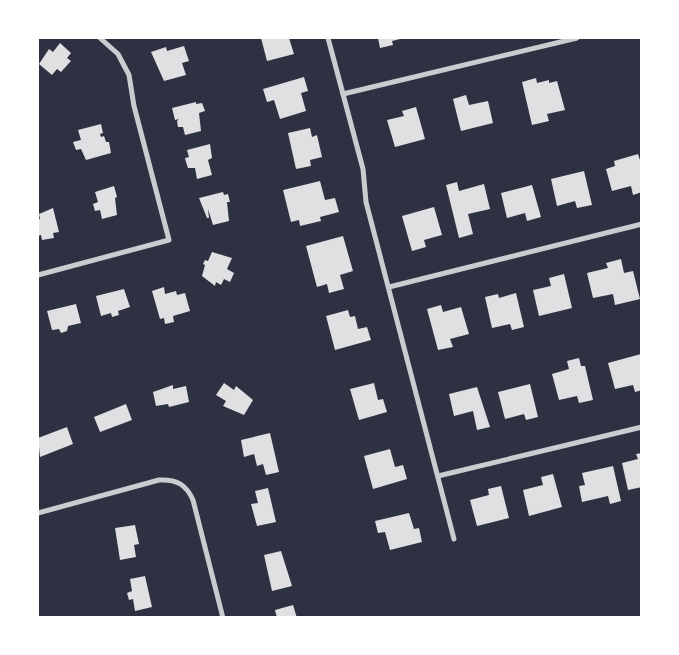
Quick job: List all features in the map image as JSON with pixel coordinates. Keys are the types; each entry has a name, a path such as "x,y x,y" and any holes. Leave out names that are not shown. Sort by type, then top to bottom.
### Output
{"street":[{"path":"38,275 169,240 134,106 129,75 118,54 100,38"},
{"path":"328,38 363,169 366,202 454,539"},
{"path":"344,94 577,38"},
{"path":"389,288 642,224"},
{"path":"438,476 642,427"},
{"path":"38,513 159,480 169,479 180,483 188,490 193,500 223,618"}],"building":[{"path":"261,38 289,38 294,54 267,61"},
{"path":"378,38 404,38 392,41 393,45 380,48"},
{"path":"60,43 71,53 67,58 71,61 61,72 57,69 52,75 39,64 49,49 53,52"},
{"path":"184,46 189,61 182,63 186,75 164,81 151,52 166,47 167,51"},
{"path":"304,77 308,91 301,93 306,111 280,119 274,100 267,102 263,89"},
{"path":"536,78 537,83 549,80 549,83 557,81 565,110 547,114 549,121 532,125 522,82"},
{"path":"466,95 469,105 488,101 493,123 461,131 453,99"},
{"path":"196,102 196,104 202,103 205,111 199,113 201,131 185,135 183,127 178,127 177,121 179,119 175,120 172,108"},
{"path":"416,107 425,139 395,147 387,120 404,116 402,111"},
{"path":"101,124 103,133 100,134 101,137 104,136 106,142 109,142 111,153 86,160 81,149 76,150 73,142 81,140 78,130"},
{"path":"310,128 312,137 317,135 322,157 310,160 311,166 296,169 288,133"},
{"path":"210,144 212,158 208,160 212,175 197,179 195,168 188,168 185,158 189,157 187,150"},
{"path":"638,154 642,166 642,192 633,195 631,186 612,191 606,169 615,166 614,161"},
{"path":"584,171 592,205 577,208 575,201 557,206 551,179"},
{"path":"320,181 325,200 335,198 339,212 320,217 321,221 300,226 299,220 291,222 283,190"},
{"path":"457,182 459,191 484,184 490,209 468,214 473,234 459,238 446,185"},
{"path":"532,185 541,217 527,221 525,213 507,218 501,193"},
{"path":"114,186 117,197 115,198 117,215 102,219 100,210 95,211 93,204 98,202 95,192"},
{"path":"223,192 224,195 228,194 230,202 227,202 229,221 213,225 208,209 209,218 207,218 199,198"},
{"path":"434,207 442,235 424,240 426,247 412,251 402,216"},
{"path":"53,208 59,232 53,233 54,238 42,240 41,235 38,236 39,214"},
{"path":"343,236 353,271 340,275 344,289 329,293 327,284 317,287 306,246"},
{"path":"212,252 232,258 227,269 234,273 230,282 224,279 221,285 216,282 215,286 202,276 205,265 203,264 205,260 208,261"},
{"path":"621,259 624,273 633,271 640,299 615,305 613,294 593,298 587,273 608,268 606,263"},
{"path":"564,274 572,308 539,316 533,290 551,286 549,278"},
{"path":"164,287 165,294 176,291 177,295 185,293 190,311 173,316 174,322 165,324 164,318 160,319 152,291"},
{"path":"124,289 130,307 118,311 119,315 112,317 111,313 101,316 96,296"},
{"path":"516,293 524,327 512,330 510,324 492,328 485,297 498,294 499,298"},
{"path":"76,304 81,323 68,326 67,331 61,333 59,329 52,330 47,311"},
{"path":"441,305 443,312 461,307 469,334 450,339 453,347 438,350 427,309"},
{"path":"348,310 350,317 355,316 358,329 367,327 371,340 335,350 326,316"},
{"path":"641,354 642,390 635,392 633,385 615,389 608,363"},
{"path":"579,358 581,366 585,366 593,400 579,403 577,396 559,400 552,374 569,369 567,361"},
{"path":"224,383 234,390 236,386 253,400 244,415 223,406 226,401 216,395"},
{"path":"374,383 378,400 383,399 387,412 359,420 350,389"},
{"path":"530,384 538,417 526,420 524,414 505,419 498,392"},
{"path":"173,385 173,389 186,386 189,402 169,407 168,404 156,406 153,392"},
{"path":"477,387 490,427 477,430 473,411 454,416 449,394"},
{"path":"126,404 132,420 100,432 94,417"},
{"path":"67,427 73,444 40,457 38,438"},
{"path":"270,433 279,472 266,475 263,464 257,466 254,454 244,457 241,440"},
{"path":"390,449 395,467 403,465 407,479 373,489 364,456"},
{"path":"642,453 642,487 628,490 622,463 638,459 636,454"},
{"path":"613,466 621,501 610,504 608,496 582,502 579,486 585,485 582,473"},
{"path":"553,474 562,507 529,516 523,490 543,485 541,477"},
{"path":"501,486 509,518 477,526 470,500 489,495 488,489"},
{"path":"268,488 276,522 257,526 251,504 258,503 255,491"},
{"path":"409,513 414,529 419,528 422,542 390,550 385,532 378,533 375,521"},
{"path":"135,525 139,544 134,545 136,557 120,560 115,528"},
{"path":"281,551 292,586 272,591 264,555"},
{"path":"145,576 152,607 135,611 133,599 129,600 127,593 132,591 130,579"},
{"path":"293,605 297,618 277,618 275,610"}]}
